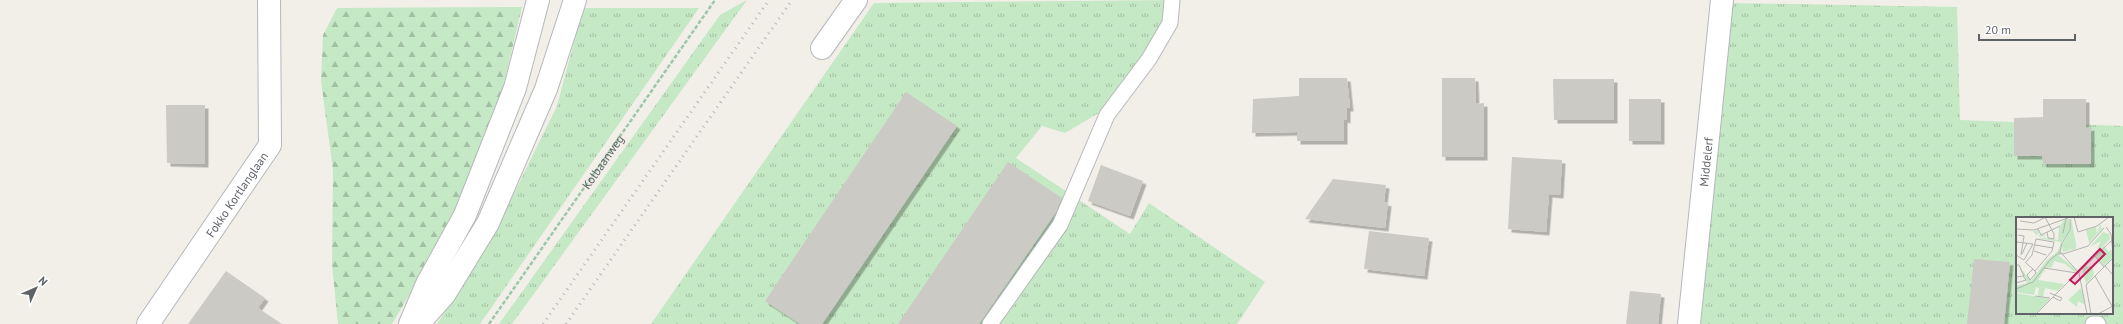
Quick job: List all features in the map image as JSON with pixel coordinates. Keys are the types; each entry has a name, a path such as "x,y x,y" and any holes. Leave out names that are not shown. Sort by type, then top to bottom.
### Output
{"street":[{"name":"Fokko Kortlanglaan","path":"148,324 270,145 269,0"},
{"path":"410,324 427,284 464,215 487,159 515,88 538,0"},
{"path":"418,324 444,295 488,224 546,89 575,0"},
{"path":"822,48 856,0"},
{"name":"Middelerf","path":"1688,324 1722,0"}],"lane":[{"path":"990,324 1060,225 1107,116 1149,59 1170,23 1172,0"},
{"path":"2093,324 2098,324"}],"path":[{"name":"Kolbaanweg","path":"489,324 715,0"}],"green space":[{"path":"747,0 512,324 499,324 720,15"},
{"path":"1175,0 1114,104 1065,133 1042,126 1016,158 1130,234 1149,203 1265,282 1237,324 651,324 874,3"},
{"path":"1730,3 1957,7 1960,120 2123,126 2123,324 1699,324"},
{"path":"522,7 502,92 457,214 392,324 338,324 332,264 333,170 321,81 323,35 337,8"},
{"path":"583,8 699,8 480,324 437,324 492,238 557,106"}],"building":[{"path":"1299,78 1347,78 1350,108 1347,108 1347,120 1344,119 1344,141 1297,141 1297,132 1252,133 1253,99 1299,96"},
{"path":"1442,78 1475,78 1476,104 1484,103 1484,157 1442,157"},
{"path":"1553,79 1614,79 1614,120 1554,120"},
{"path":"906,92 957,126 822,324 800,324 765,301"},
{"path":"1629,99 1661,99 1661,141 1629,141"},
{"path":"2043,99 2086,99 2086,128 2091,127 2091,164 2043,164 2042,156 2014,156 2014,118 2043,117"},
{"path":"166,105 205,105 205,164 167,163"},
{"path":"1512,157 1562,160 1560,195 1549,194 1546,232 1508,229"},
{"path":"1008,162 1062,198 1056,212 979,324 898,324"},
{"path":"1101,165 1143,181 1130,216 1088,201"},
{"path":"1333,179 1386,185 1384,202 1388,203 1385,228 1305,219"},
{"path":"1369,231 1429,238 1424,276 1364,269"},
{"path":"1974,259 2010,262 2004,324 1967,324"},
{"path":"226,271 265,298 258,308 282,324 188,324"},
{"path":"1630,291 1661,294 1658,324 1626,324"}],"railway":[{"path":"543,324 769,0"},
{"path":"566,324 792,0"}]}
